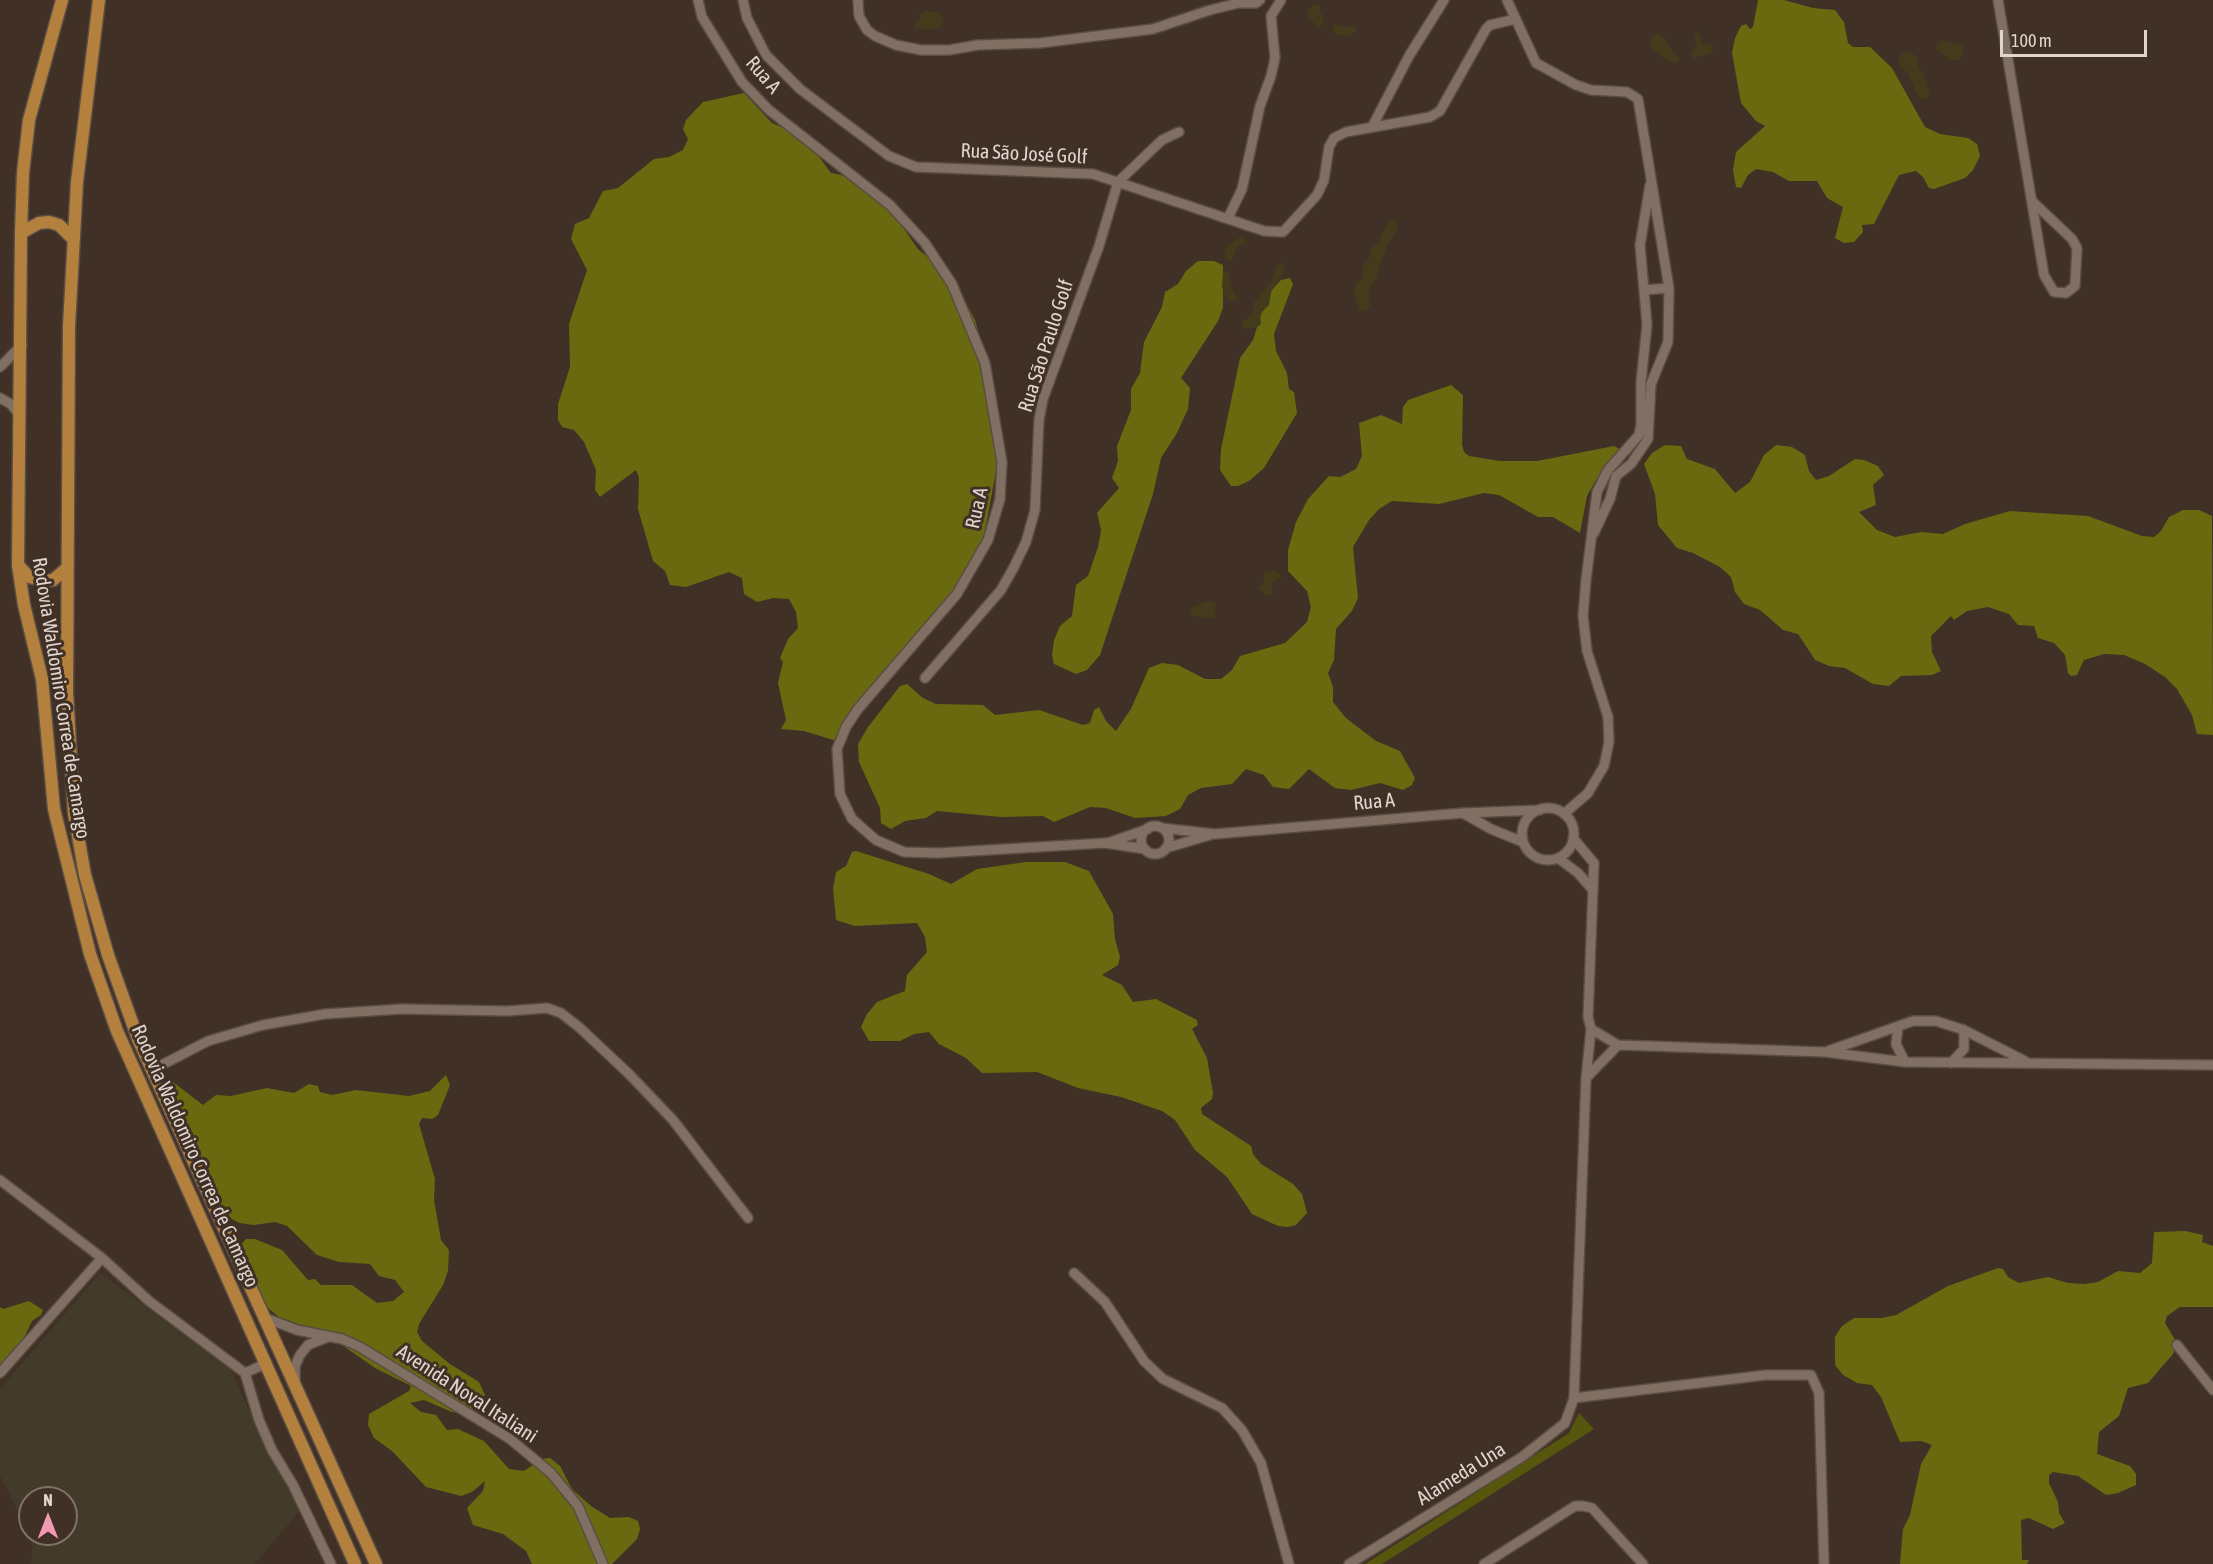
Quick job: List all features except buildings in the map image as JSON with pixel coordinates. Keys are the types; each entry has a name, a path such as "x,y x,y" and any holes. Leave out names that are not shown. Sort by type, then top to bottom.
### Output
{"main road":[{"name":"Rodovia Waldomiro Correa de Camargo","path":"62,0 29,120 23,173 21,233 22,345 18,565 24,605 42,679 54,809 90,954 117,1031 355,1564"},
{"name":"Rodovia Waldomiro Correa de Camargo","path":"99,0 77,182 69,326 67,692 74,813 85,875 108,954 152,1070 376,1564"},
{"path":"21,233 39,222 49,222 59,225 74,239"},
{"path":"18,565 29,577 37,581 53,580 66,569"}],"street":[{"name":"Rua A","path":"698,0 702,17 742,82 769,110 890,206 925,243 952,284 985,363 1002,462 1000,499 988,540 957,594 858,709 846,727 837,748 840,794 852,819 876,840 904,852 938,853 1105,843 1145,849 1158,854 1166,848 1215,834 1463,813 1540,810"},
{"name":"Rua São José Golf","path":"743,0 747,18 766,55 800,89 889,156 916,167 1094,174 1264,231 1283,232 1317,195 1324,180 1329,147 1335,138 1346,132 1370,128"},
{"path":"858,0 860,16 867,30 896,45 921,50 1040,43 1153,29 1210,10 1239,3 1258,2 1271,16 1275,58 1260,106 1242,189 1228,218"},
{"path":"1271,16 1281,0"},
{"path":"1370,128 1409,56 1444,0"},
{"path":"1507,0 1536,63 1576,85 1591,90 1627,92 1638,99 1650,185 1669,288 1668,342 1651,384 1648,439 1630,464 1616,477 1610,499 1593,535"},
{"path":"1998,0 2044,275 2054,292 2066,293 2075,286 2077,248 2072,239 2032,201"},
{"path":"1370,128 1430,117 1440,111 1485,29 1490,24 1516,19"},
{"name":"Rua São Paulo Golf","path":"925,678 1001,590 1026,542 1036,499 1038,428 1043,399 1099,246 1118,182 1162,140 1179,132"},
{"path":"1564,814 1588,793 1604,766 1609,742 1608,717 1587,651 1584,616 1597,492 1608,470 1639,435 1647,325 1640,245 1650,185"},
{"path":"1644,290 1669,288"},
{"path":"0,367 22,345"},
{"path":"0,398 11,404 21,418"},
{"path":"1463,813 1491,829 1523,842 1533,855 1540,859 1558,858 1565,853 1573,838 1573,829 1564,814 1548,808 1540,810 1533,813 1523,826 1523,842"},
{"name":"Rua A","path":"1105,843 1148,829 1162,828 1215,834"},
{"path":"1162,828 1169,839 1166,848"},
{"path":"1145,849 1141,841 1148,829"},
{"path":"1573,838 1594,863 1588,1017 1591,1029 1574,1398 1766,1375 1811,1375 1819,1393 1824,1564"},
{"path":"1558,858 1578,873 1593,890"},
{"path":"152,1070 208,1041 263,1025 325,1014 401,1010 507,1011 547,1008 561,1013 580,1028 637,1082 673,1120 748,1218"},
{"path":"1825,1052 1913,1021 1936,1021 1964,1030 2027,1062"},
{"path":"1898,1027 1896,1044 1905,1062"},
{"path":"1591,1029 1618,1045 1825,1052 1905,1062 2213,1065"},
{"path":"1952,1063 1964,1049 1964,1030"},
{"path":"1587,1078 1618,1045"},
{"path":"0,1180 102,1258 148,1301 245,1373 259,1419 272,1450 293,1485 331,1564"},
{"path":"0,1373 102,1258"},
{"path":"1074,1273 1105,1302 1144,1361 1163,1379 1222,1408 1242,1430 1261,1463 1289,1564"},
{"name":"Avenida Noval Italiani","path":"265,1318 297,1330 330,1336 360,1347 510,1439 551,1473 578,1506 603,1564"},
{"path":"297,1392 294,1378 300,1355 318,1339 330,1336"},
{"path":"2177,1345 2213,1390"},
{"path":"245,1373 267,1363"},
{"name":"Alameda Una","path":"1349,1564 1522,1457 1565,1423 1574,1398"},
{"path":"1484,1564 1575,1506 1584,1506 1592,1508 1643,1564"}],"shaded area":[{"path":"1758,0 1784,0 1813,8 1835,10 1844,22 1848,43 1853,47 1870,47 1892,68 1925,127 1940,134 1968,138 1977,144 1980,156 1973,170 1965,178 1934,189 1929,188 1923,177 1916,171 1899,175 1874,224 1862,225 1863,232 1854,242 1844,243 1835,238 1843,207 1827,198 1817,181 1789,181 1773,172 1756,169 1748,175 1741,188 1736,187 1733,170 1736,152 1765,126 1756,121 1741,103 1732,53 1735,38 1741,26 1746,24 1750,29 1753,27"},
{"path":"744,93 772,123 784,128 790,126 811,146 831,173 846,176 890,209 918,249 953,278 975,320 996,396 997,466 982,547 960,588 870,690 840,742 804,731 781,729 786,720 778,683 783,662 780,658 788,639 798,628 796,612 789,599 773,598 757,602 744,594 742,578 729,572 686,587 670,585 665,571 653,561 638,509 639,478 636,470 600,497 595,490 596,470 584,442 574,430 562,427 558,420 558,404 570,367 569,324 587,270 571,239 575,224 589,218 603,191 618,188 654,159 669,157 683,150 688,139 683,129 686,120 703,102"},
{"path":"1198,261 1214,261 1223,265 1223,308 1218,321 1181,378 1190,388 1188,409 1177,433 1161,458 1153,494 1100,655 1087,670 1076,674 1054,664 1052,655 1054,640 1060,626 1072,616 1076,585 1088,576 1098,547 1101,530 1097,513 1119,488 1112,478 1118,461 1117,446 1131,410 1131,389 1140,373 1144,342 1162,307 1165,292 1178,284 1186,271"},
{"path":"1290,278 1293,284 1274,334 1276,351 1287,373 1289,389 1294,392 1297,413 1264,468 1249,481 1238,486 1231,486 1220,470 1221,449 1240,358 1253,340 1267,295 1281,280"},
{"path":"1451,385 1463,395 1462,444 1464,452 1469,456 1500,461 1537,461 1614,446 1624,451 1621,458 1596,480 1587,496 1580,533 1553,517 1538,517 1499,495 1484,493 1439,504 1392,501 1379,509 1369,520 1353,547 1358,598 1352,611 1336,629 1334,660 1328,673 1333,687 1333,702 1346,718 1376,741 1400,751 1415,778 1412,785 1403,790 1380,783 1351,790 1335,788 1309,769 1289,789 1273,787 1264,775 1246,769 1232,784 1201,788 1188,795 1180,809 1166,816 1135,818 1106,808 1090,807 1054,822 1043,816 1001,817 937,811 926,818 905,821 891,829 881,823 880,808 859,762 858,744 868,727 900,686 907,684 923,698 936,704 983,705 995,715 1039,710 1083,725 1090,723 1094,710 1099,707 1106,721 1116,731 1131,709 1149,668 1162,663 1178,665 1205,679 1221,679 1232,670 1240,656 1285,643 1307,622 1311,607 1307,591 1288,571 1288,550 1296,522 1308,499 1329,476 1340,477 1356,469 1362,456 1359,423 1381,415 1402,424 1403,407 1408,400"},
{"path":"1665,445 1681,446 1687,459 1715,469 1735,493 1750,482 1764,455 1776,445 1792,447 1805,455 1809,471 1816,480 1829,476 1855,459 1864,460 1878,466 1884,475 1873,485 1876,505 1859,512 1877,530 1895,537 1921,532 1943,534 1965,524 2010,511 2088,516 2142,536 2154,537 2161,531 2169,517 2183,510 2199,510 2212,516 2213,735 2197,734 2192,715 2177,689 2165,677 2145,664 2124,655 2104,654 2084,660 2077,675 2071,676 2068,673 2065,655 2054,643 2038,638 2034,626 2018,625 2009,614 1988,607 1967,611 1954,620 1951,616 1931,636 1932,652 1941,671 1932,675 1901,676 1889,686 1873,684 1845,668 1829,666 1815,660 1798,634 1783,630 1760,610 1744,604 1735,592 1731,577 1720,567 1693,553 1677,548 1658,525 1655,494 1644,464 1652,453"},
{"path":"856,851 929,874 951,884 977,869 1026,862 1065,862 1089,871 1113,914 1115,939 1120,957 1118,965 1102,975 1122,985 1133,1002 1156,999 1197,1020 1198,1025 1192,1029 1207,1058 1213,1093 1212,1099 1201,1108 1202,1114 1251,1146 1253,1154 1261,1164 1293,1184 1302,1194 1307,1213 1296,1225 1288,1227 1278,1226 1252,1214 1227,1177 1195,1150 1175,1120 1162,1111 1121,1097 1078,1088 1037,1072 982,1073 966,1058 939,1044 929,1032 914,1034 900,1041 869,1041 861,1027 867,1014 877,1002 905,991 907,975 927,952 925,937 917,923 855,926 836,920 833,888 836,872 846,866 852,852"},
{"path":"446,1075 450,1085 438,1115 432,1119 422,1118 419,1124 435,1179 434,1200 441,1240 449,1250 448,1271 443,1285 419,1324 417,1332 422,1341 450,1364 479,1382 485,1395 477,1408 466,1413 452,1412 424,1400 410,1403 421,1412 436,1415 447,1430 458,1429 484,1441 509,1469 524,1471 541,1459 550,1458 560,1466 572,1489 591,1506 610,1518 629,1517 638,1521 640,1529 637,1539 612,1564 532,1564 526,1551 503,1534 473,1525 467,1508 483,1491 485,1481 472,1492 461,1496 426,1487 392,1451 374,1438 368,1425 369,1414 409,1391 411,1386 375,1368 326,1334 279,1317 268,1308 258,1293 240,1246 246,1239 255,1239 282,1250 308,1280 315,1279 321,1285 352,1285 377,1303 393,1301 404,1292 395,1280 379,1276 370,1264 339,1262 317,1255 287,1226 275,1222 254,1225 239,1223 232,1219 223,1210 198,1165 198,1149 171,1086 173,1082 203,1105 216,1095 231,1096 267,1088 294,1093 309,1084 318,1086 320,1092 332,1095 356,1090 409,1096 430,1091"},
{"path":"2185,1231 2203,1235 2202,1242 2213,1246 2213,1307 2180,1307 2167,1316 2165,1323 2177,1343 2173,1354 2148,1383 2128,1388 2119,1416 2099,1432 2097,1454 2130,1466 2136,1474 2136,1485 2118,1493 2106,1495 2078,1476 2053,1472 2049,1475 2049,1483 2058,1502 2059,1513 2065,1523 2053,1529 2029,1518 2021,1520 2022,1560 2029,1560 2027,1564 1900,1564 1903,1529 1910,1515 1921,1464 1932,1445 1921,1441 1900,1442 1881,1397 1872,1385 1857,1383 1843,1375 1835,1365 1835,1337 1842,1326 1854,1318 1882,1318 1896,1315 1948,1286 1998,1268 2003,1269 2008,1277 2019,1283 2048,1277 2068,1283 2085,1284 2098,1282 2118,1271 2140,1273 2152,1263 2154,1232"},
{"path":"100,1273 231,1370 274,1465 303,1507 255,1564 31,1564 32,1546 78,1546 78,1486 18,1486 18,1511 0,1476 0,1389"},
{"path":"29,1301 43,1310 41,1315 32,1321 22,1342 0,1365 0,1307 3,1309"},
{"path":"1579,1413 1594,1429 1382,1564 1365,1564 1569,1433"}],"sand":[{"path":"1316,4 1320,5 1320,12 1324,17 1322,26 1318,27 1307,16 1308,10"},
{"path":"925,11 941,13 943,23 939,29 915,29 915,22"},
{"path":"1335,24 1346,27 1355,25 1356,31 1349,37 1336,34 1332,30"},
{"path":"1699,31 1703,44 1712,43 1714,49 1710,54 1692,59 1691,53 1696,45 1694,35"},
{"path":"1655,34 1661,34 1681,61 1675,63 1663,58 1651,48 1650,38"},
{"path":"1942,40 1962,45 1964,51 1960,60 1951,60 1937,50 1937,44"},
{"path":"1910,52 1918,57 1918,67 1923,72 1930,94 1927,99 1918,98 1908,73 1898,64 1900,54"},
{"path":"1395,220 1398,229 1389,242 1379,266 1377,279 1369,289 1370,306 1366,311 1359,311 1353,289 1363,276 1363,266 1369,258 1371,249 1378,242 1389,221"},
{"path":"1241,236 1246,237 1246,242 1237,248 1232,260 1226,259 1224,253 1227,247"},
{"path":"1283,263 1284,272 1271,292 1269,305 1260,314 1261,324 1256,328 1243,329 1241,324 1251,315 1254,302 1273,279 1276,265"},
{"path":"1228,270 1232,289 1238,298 1234,302 1228,300 1222,288 1223,272"},
{"path":"1271,570 1280,574 1281,577 1272,584 1273,594 1267,596 1257,587 1264,582 1264,572"},
{"path":"1207,601 1214,602 1216,606 1215,618 1190,616 1192,607"}]}
